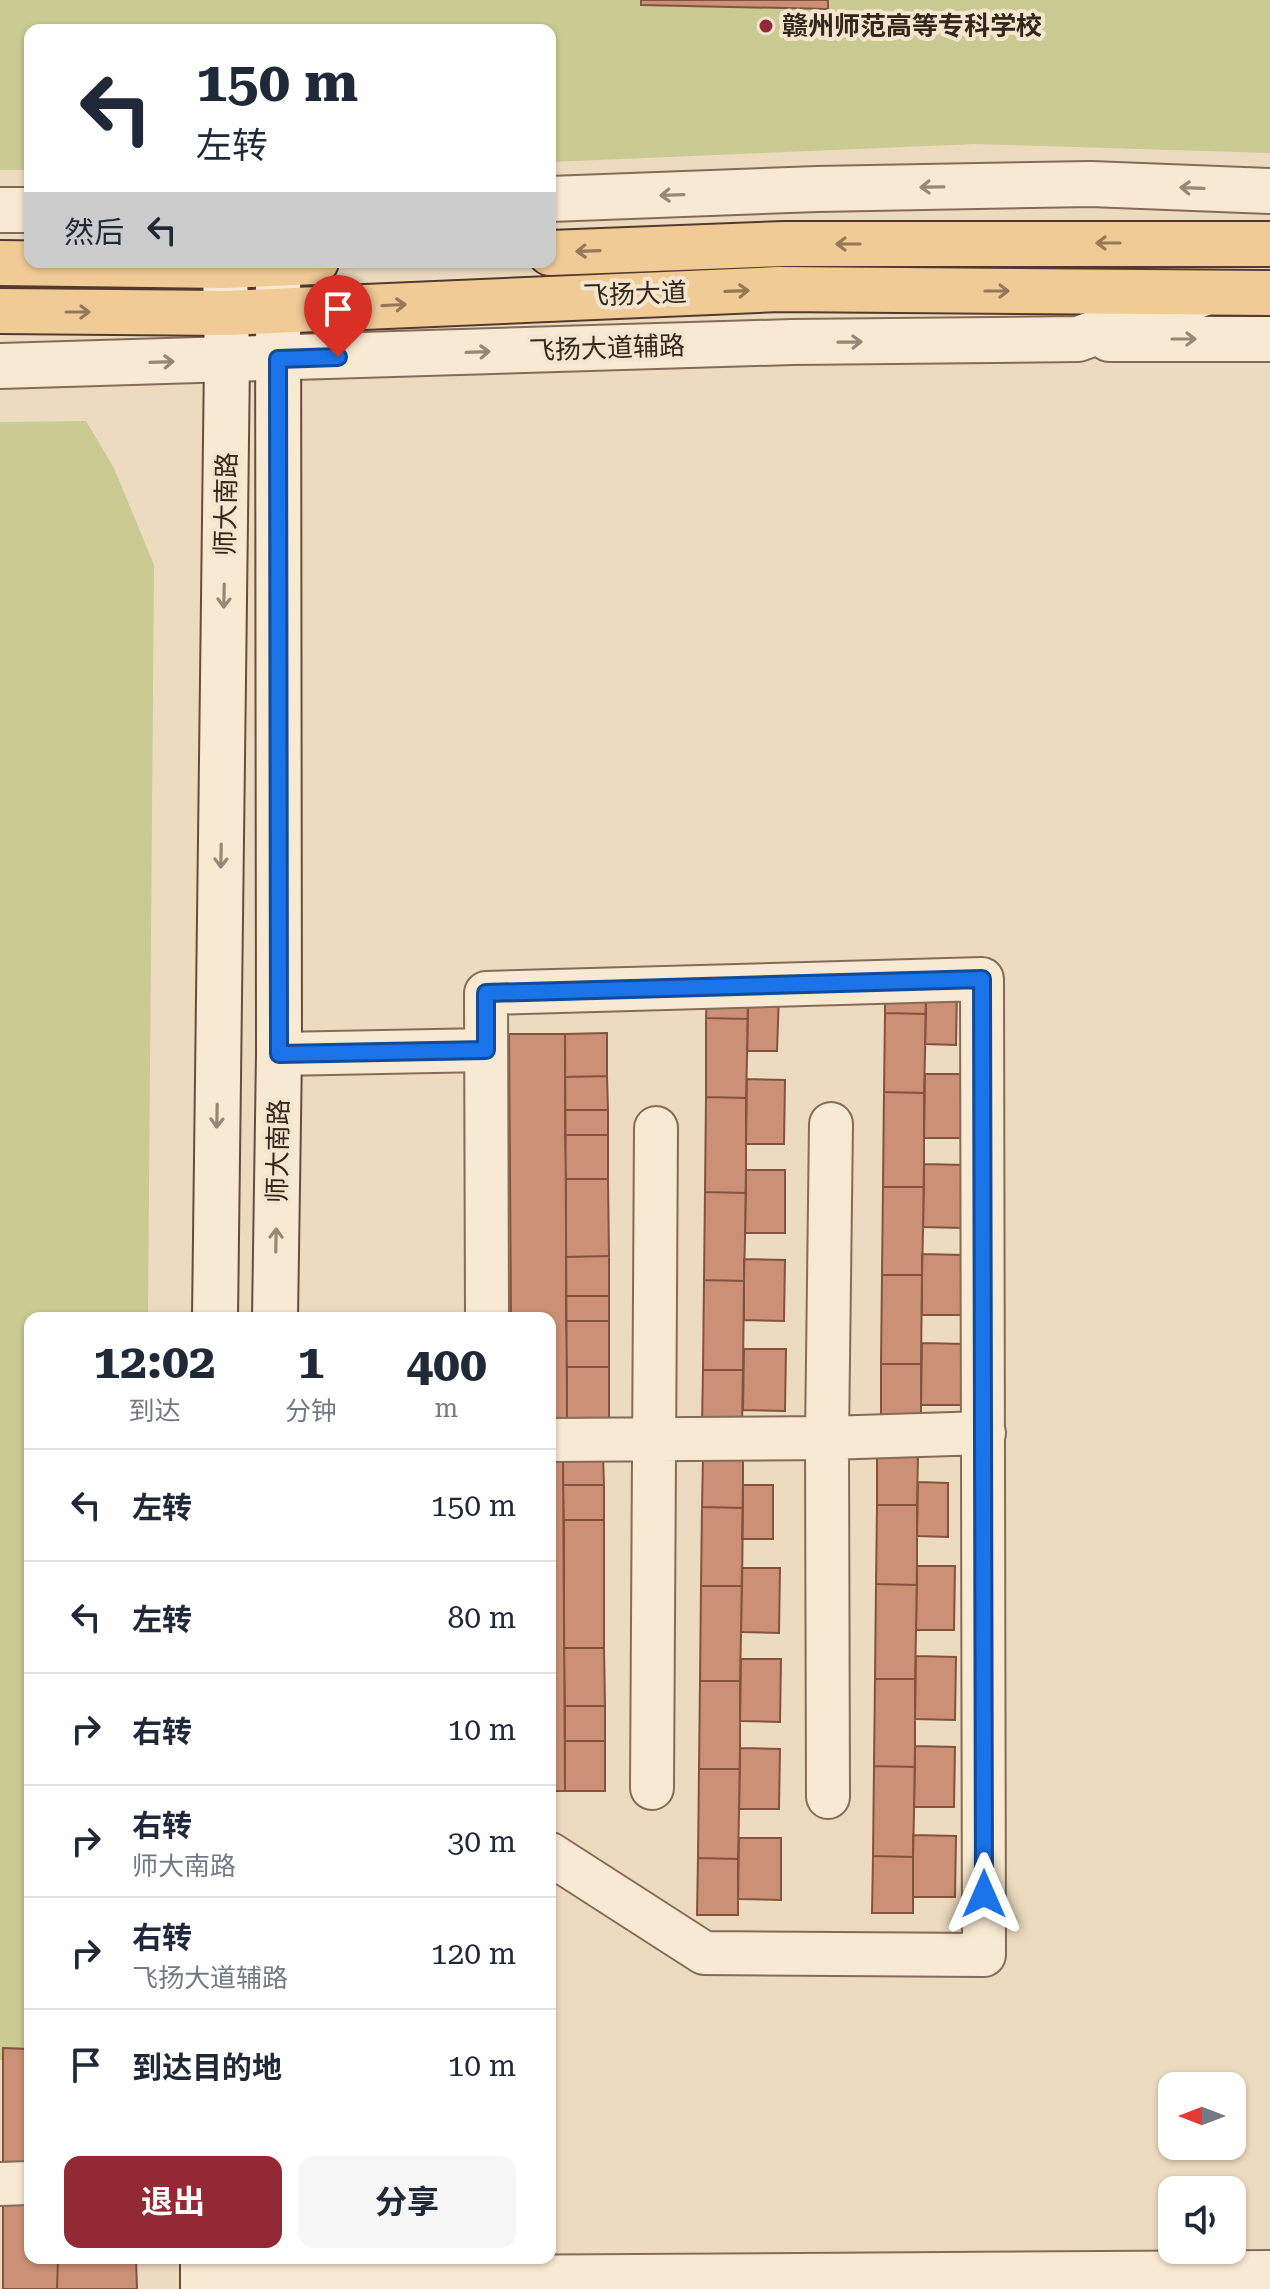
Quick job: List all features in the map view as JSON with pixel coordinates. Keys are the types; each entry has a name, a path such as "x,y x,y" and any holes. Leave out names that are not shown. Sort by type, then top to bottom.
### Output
{"main road":[{"name":"飞扬大道","path":"556,253 784,244 1270,244"},
{"path":"0,263 24,263"},
{"name":"飞扬大道","path":"0,311 227,313 779,289 1270,293"}],"street":[{"path":"556,199 817,189 1091,184 1270,191"},
{"path":"0,210 24,210"},
{"name":"师大南路","path":"215,1312 227,360 225,268"},
{"name":"师大南路","path":"275,1312 279,1054 278,310 295,268"},
{"name":"飞扬大道辅路","path":"0,366 792,342 1078,339 1207,292"},
{"path":"591,295 792,342"},
{"path":"1078,339 1270,339"},
{"path":"487,1312 486,993 982,979 984,1955 704,1953 556,1858"},
{"path":"279,1054 486,1050"},
{"path":"828,1797 827,1438 831,1124"},
{"path":"652,1788 656,1128"},
{"path":"556,1440 827,1438 984,1433"},
{"path":"0,2184 24,2183"},
{"path":"203,2273 482,2278 1270,2273"}],"green space":[{"path":"0,0 641,0 642,5 827,9 828,0 1270,0 1270,153 975,144 556,162 556,24 24,24 24,170 0,170"},
{"path":"86,421 114,468 154,565 148,1312 24,1312 24,2049 3,2048 3,2060 0,2060 0,422"}],"building":[{"path":"641,0 828,0 828,9 641,5"},
{"path":"885,988 926,990 926,1014 885,1013"},
{"path":"957,988 956,1045 925,1044 926,990"},
{"path":"707,994 748,995 748,1019 706,1018"},
{"path":"748,995 779,995 777,1051 747,1051"},
{"path":"885,1013 926,1014 924,1093 884,1092"},
{"path":"706,1018 748,1019 746,1098 706,1097"},
{"path":"607,1033 607,1076 565,1077 565,1034"},
{"path":"509,1034 565,1034 567,1424 556,1424 556,1312 511,1312"},
{"path":"925,1074 963,1074 962,1138 924,1138"},
{"path":"607,1076 608,1110 565,1110 565,1077"},
{"path":"747,1079 785,1080 784,1144 746,1144"},
{"path":"884,1092 924,1093 924,1187 883,1187"},
{"path":"706,1097 746,1098 746,1193 705,1192"},
{"path":"565,1110 608,1110 608,1135 565,1135"},
{"path":"565,1135 608,1135 608,1179 566,1179"},
{"path":"924,1164 964,1165 963,1228 923,1227"},
{"path":"746,1170 785,1170 785,1233 745,1233"},
{"path":"566,1179 608,1179 609,1256 566,1257"},
{"path":"883,1187 924,1187 922,1275 882,1275"},
{"path":"705,1192 746,1193 744,1281 704,1280"},
{"path":"922,1254 963,1255 962,1315 922,1315"},
{"path":"609,1256 609,1296 566,1296 566,1257"},
{"path":"744,1259 785,1260 784,1321 744,1320"},
{"path":"882,1275 922,1275 921,1364 881,1364"},
{"path":"704,1280 744,1281 743,1370 703,1370"},
{"path":"566,1296 609,1296 609,1321 566,1321"},
{"path":"566,1321 609,1321 609,1367 567,1367"},
{"path":"922,1343 964,1344 964,1405 921,1405"},
{"path":"744,1349 786,1349 785,1411 743,1410"},
{"path":"881,1364 921,1364 921,1421 881,1421"},
{"path":"567,1367 609,1367 609,1424 567,1424"},
{"path":"703,1370 743,1370 742,1427 702,1426"},
{"path":"877,1455 918,1455 917,1505 877,1505"},
{"path":"556,1456 563,1456 565,1791 556,1791"},
{"path":"563,1456 603,1456 604,1485 563,1485"},
{"path":"703,1456 743,1457 743,1508 702,1507"},
{"path":"918,1482 948,1483 948,1537 917,1536"},
{"path":"563,1485 604,1485 604,1520 564,1520"},
{"path":"743,1485 773,1485 773,1539 742,1539"},
{"path":"877,1505 917,1505 917,1585 876,1584"},
{"path":"702,1507 743,1508 742,1586 701,1586"},
{"path":"564,1520 604,1520 604,1648 564,1648"},
{"path":"917,1566 955,1566 954,1630 916,1630"},
{"path":"742,1568 780,1568 779,1633 741,1632"},
{"path":"876,1584 917,1585 915,1679 875,1679"},
{"path":"701,1586 742,1586 740,1681 700,1681"},
{"path":"564,1648 604,1648 605,1706 565,1706"},
{"path":"916,1656 956,1657 955,1720 915,1719"},
{"path":"741,1659 781,1659 780,1722 740,1721"},
{"path":"875,1679 915,1679 915,1767 874,1766"},
{"path":"700,1681 740,1681 740,1769 699,1769"},
{"path":"565,1706 605,1706 605,1741 565,1741"},
{"path":"565,1741 605,1741 605,1791 565,1791"},
{"path":"915,1746 955,1747 954,1807 914,1807"},
{"path":"740,1748 780,1749 779,1809 739,1809"},
{"path":"874,1766 915,1767 913,1857 873,1856"},
{"path":"699,1769 740,1769 738,1859 698,1858"},
{"path":"913,1835 956,1836 955,1897 913,1897"},
{"path":"739,1838 781,1838 781,1900 738,1899"},
{"path":"873,1856 913,1857 913,1913 872,1913"},
{"path":"698,1858 738,1859 738,1915 697,1915"},
{"path":"3,2048 24,2049 24,2264 58,2264 57,2289 3,2289"},
{"path":"58,2264 136,2264 137,2289 57,2289"}],"place":[{"name":"赣州师范高等专科学校","path":"766,26"}],"route":[{"path":"338,357 278,359 279,1054 486,1050 486,993 982,979 984,1894"}]}
